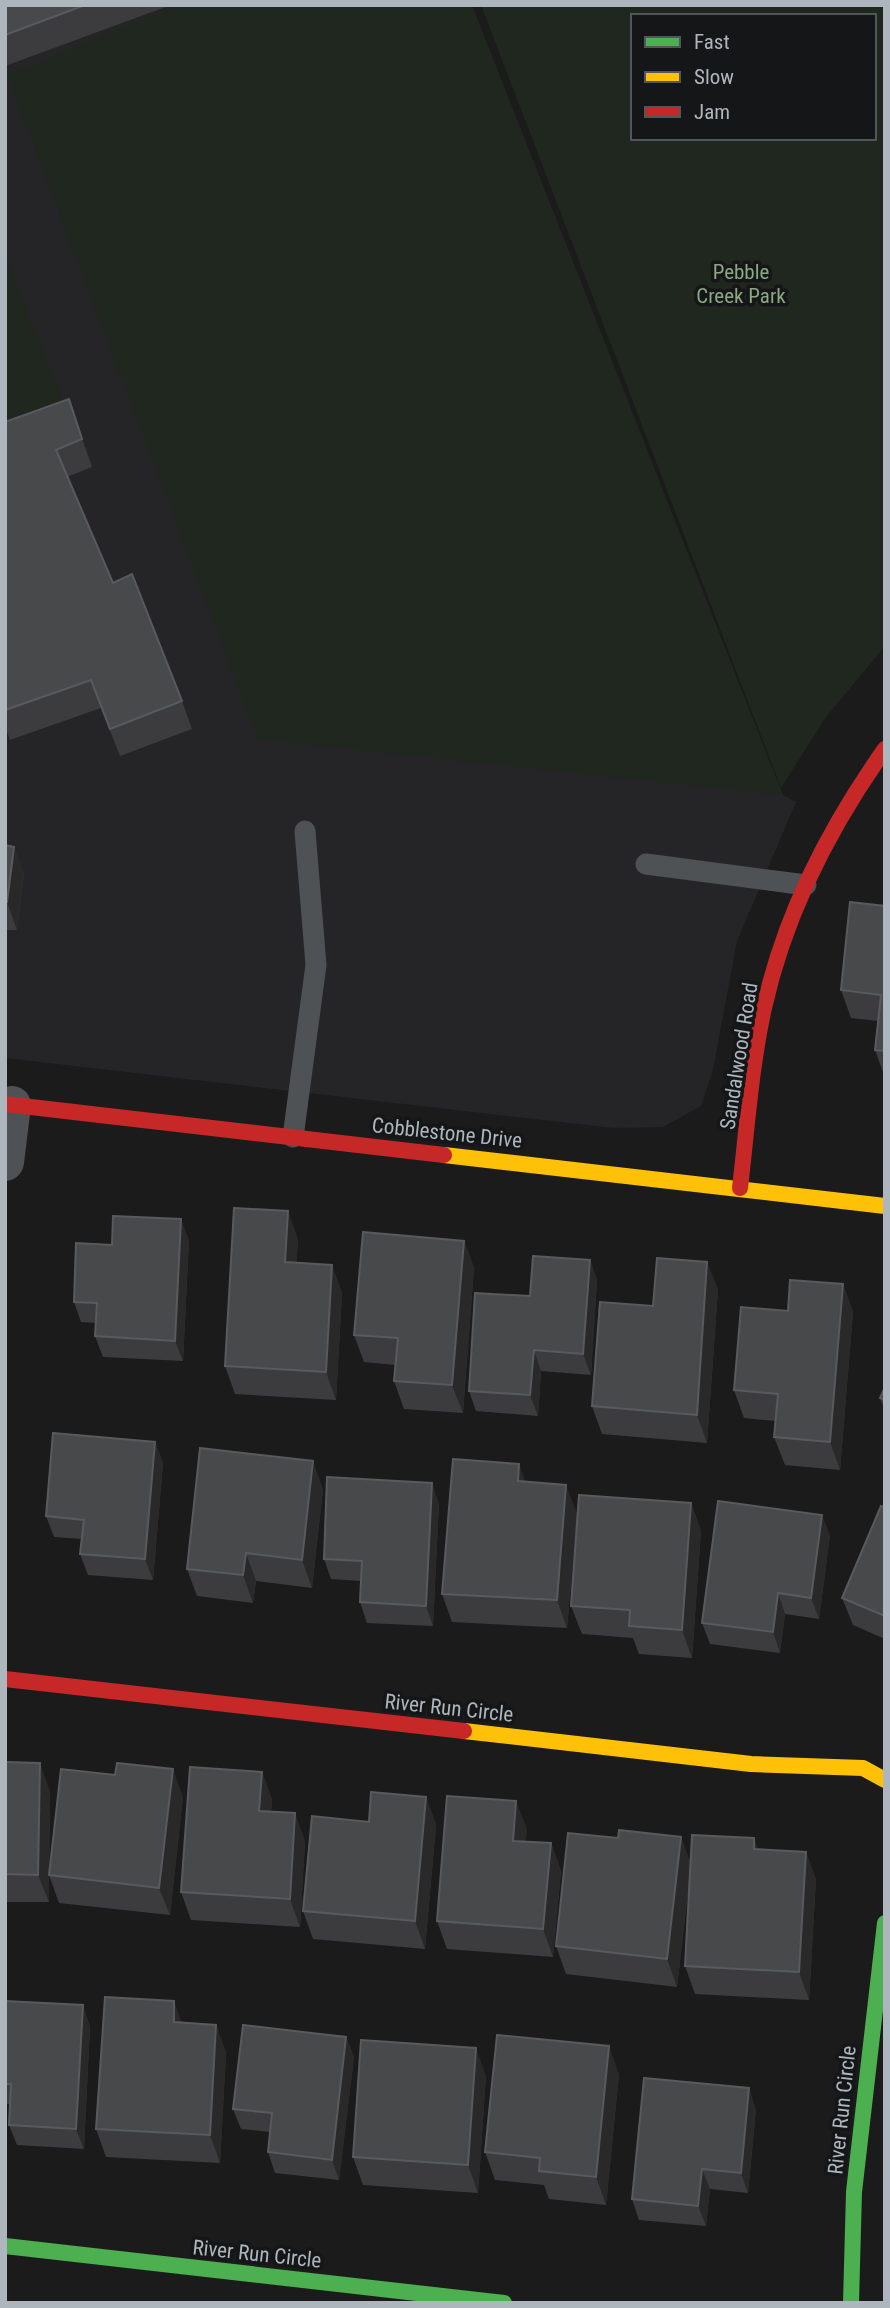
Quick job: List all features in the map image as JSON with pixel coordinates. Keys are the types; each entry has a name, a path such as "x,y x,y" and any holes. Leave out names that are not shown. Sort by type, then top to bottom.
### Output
{"street":[{"name":"Sandalwood Road","path":"740,1188 764,1008 788,924 846,806 885,749"},
{"name":"Cobblestone Drive","path":"9,1105 885,1206"},
{"path":"5,1162 9,1105"},
{"name":"River Run Circle","path":"5,1679 751,1764 863,1768 885,1780"},
{"name":"River Run Circle","path":"851,2303 854,2192 885,1923"},
{"name":"River Run Circle","path":"5,2246 504,2303"}],"lane":[{"path":"293,1137 316,965 305,831"},
{"path":"646,864 806,885"}],"shaded area":[{"path":"5,5 464,5 783,795 796,802 737,941 713,1070 701,1106 663,1127 613,1128 5,1058"}],"green space":[{"path":"179,5 472,5 783,795 258,739 7,75"},
{"name":"Pebble Creek Park","path":"481,5 885,5 885,646 826,717 781,788"},
{"path":"5,255 67,410 5,435"}],"building":[{"path":"5,5 85,5 5,35"},
{"path":"69,399 82,439 56,450 113,583 132,574 182,701 110,729 91,680 5,710 5,422"},
{"path":"5,845 14,847 7,902 5,902"},
{"path":"850,902 885,906 885,1051 875,1050 881,995 841,990"},
{"path":"234,1208 288,1211 285,1262 332,1265 326,1372 225,1366"},
{"path":"113,1216 181,1219 175,1341 95,1336 97,1303 74,1302 76,1243 112,1245"},
{"path":"363,1232 464,1241 452,1385 394,1381 398,1338 354,1335"},
{"path":"533,1256 590,1260 583,1354 534,1350 530,1395 469,1391 475,1293 530,1296"},
{"path":"657,1258 707,1262 697,1415 592,1406 600,1302 653,1306"},
{"path":"790,1280 843,1284 830,1442 774,1437 778,1394 734,1390 741,1307 788,1311"},
{"path":"885,1387 885,1400 880,1398"},
{"path":"53,1433 155,1442 145,1559 80,1554 84,1520 46,1516"},
{"path":"200,1448 313,1461 302,1560 246,1553 243,1575 187,1569"},
{"path":"453,1459 519,1464 518,1481 566,1485 557,1600 442,1594"},
{"path":"327,1477 432,1483 426,1606 360,1602 362,1561 324,1559"},
{"path":"579,1495 691,1503 682,1630 629,1626 630,1610 571,1606"},
{"path":"718,1501 822,1515 811,1598 778,1593 773,1632 702,1623"},
{"path":"881,1506 885,1507 885,1616 842,1598"},
{"path":"5,1762 40,1763 38,1875 5,1874"},
{"path":"117,1763 173,1769 159,1888 49,1875 61,1769 115,1775"},
{"path":"190,1767 262,1772 259,1811 295,1813 290,1899 181,1892"},
{"path":"371,1792 426,1797 415,1921 303,1911 312,1816 369,1822"},
{"path":"447,1796 516,1801 513,1841 551,1843 543,1929 437,1921"},
{"path":"619,1830 681,1837 667,1959 556,1946 568,1833 618,1838"},
{"path":"692,1835 754,1838 754,1849 806,1852 799,1972 685,1966"},
{"path":"105,1997 174,2001 174,2022 216,2025 210,2135 96,2129"},
{"path":"5,2001 83,2005 76,2129 9,2125 11,2084 5,2084"},
{"path":"243,2025 346,2037 332,2160 268,2152 272,2113 233,2109"},
{"path":"497,2035 609,2046 596,2177 539,2171 540,2158 485,2152"},
{"path":"361,2040 476,2048 468,2165 353,2157"},
{"path":"644,2078 749,2088 741,2173 702,2169 698,2206 632,2199"}],"traffic: fast":[{"path":"851,2303 854,2192 885,1923"},
{"path":"5,2246 504,2303"}],"traffic: slow":[{"path":"444,1155 885,1206"},
{"path":"464,1731 751,1764 863,1768 885,1780"}],"traffic: jam":[{"path":"740,1188 760,1030 784,939 811,872 845,809 885,749"},
{"path":"5,1104 444,1155"},
{"path":"5,1679 464,1731"}]}
